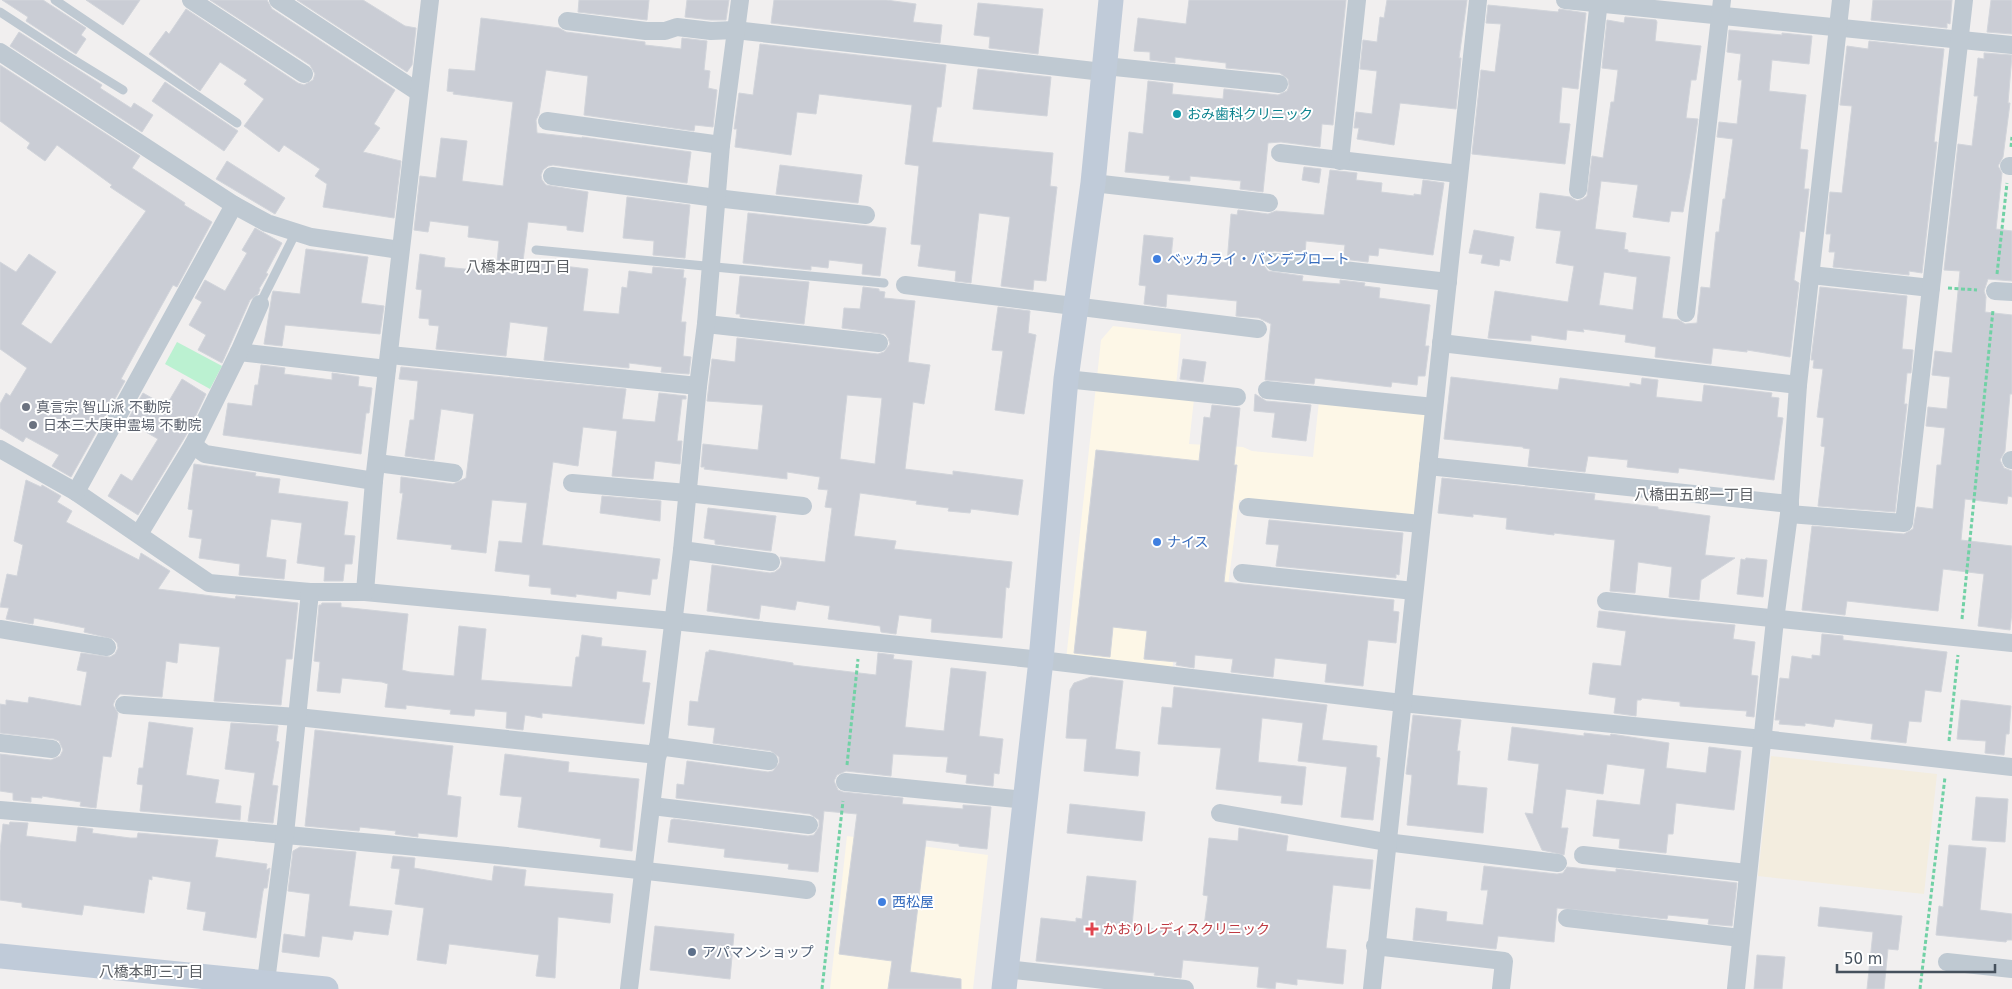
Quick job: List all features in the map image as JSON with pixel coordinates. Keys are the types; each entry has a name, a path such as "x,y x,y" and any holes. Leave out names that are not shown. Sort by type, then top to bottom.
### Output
{"street":[{"path":"191,0 304,74"},
{"path":"278,0 418,92"},
{"path":"364,592 374,480 430,0"},
{"path":"629,989 682,550 706,324 721,145 740,0"},
{"path":"1111,0 1093,183 1066,379 1041,660 1005,979 1185,989"},
{"path":"1340,161 1357,0"},
{"path":"1372,989 1386,842 1478,0"},
{"path":"1565,0 1721,8 1838,29 2012,45"},
{"path":"1736,989 1775,620 1789,509 1798,385 1841,0"},
{"path":"1428,466 1904,522 1964,0"},
{"path":"1578,190 1598,2"},
{"path":"1686,312 1721,8"},
{"path":"567,21 646,31 666,31 677,27 735,30 1104,69 1279,84"},
{"path":"0,52 234,205 267,223 310,237 400,250"},
{"path":"547,121 721,145"},
{"path":"1280,153 1459,174"},
{"path":"552,176 716,198 866,215"},
{"path":"1093,183 1269,203"},
{"path":"76,492 234,205"},
{"path":"1274,262 1448,282"},
{"path":"1811,274 1931,288"},
{"path":"905,285 1076,308 1258,329"},
{"path":"139,534 193,445 239,352 260,304"},
{"path":"706,324 879,343"},
{"path":"1441,343 1798,385"},
{"path":"239,352 698,386"},
{"path":"1066,379 1237,397"},
{"path":"1267,390 1434,407"},
{"path":"193,445 205,454 374,480"},
{"path":"0,450 76,492 209,583 310,592 364,592 673,621 1041,660 1402,703 1763,739 2012,767"},
{"path":"376,463 454,473"},
{"path":"572,483 803,506"},
{"path":"1248,507 1421,524"},
{"path":"682,550 771,562"},
{"path":"1242,573 1414,591"},
{"path":"265,986 286,834 310,592"},
{"path":"1606,600 1775,620 2012,643"},
{"path":"0,630 107,647"},
{"path":"124,705 297,717 769,761"},
{"path":"0,743 52,749"},
{"path":"846,782 1025,800"},
{"path":"652,806 809,825"},
{"path":"0,810 286,834 643,869 807,890"},
{"path":"1220,813 1386,842 1558,863"},
{"path":"1583,855 1748,873"},
{"path":"1567,918 1741,938"},
{"path":"1375,946 1504,961 1501,989"},
{"path":"0,956 265,986 326,989"},
{"path":"1947,962 2012,969"}],"lane":[{"path":"55,0 237,123"},
{"path":"0,12 123,90"},
{"path":"260,304 296,232"},
{"path":"536,250 884,283"}],"path":[{"path":"1920,989 1960,638 2004,291 2012,138"},
{"path":"1931,288 2004,291"},
{"path":"822,989 860,642"}],"shaded area":[{"path":"1113,326 1181,334 1175,397 1194,399 1189,444 1243,447 1252,451 1313,457 1319,401 1428,413 1416,520 1239,500 1223,625 1178,621 1172,672 1066,660 1101,340"},
{"path":"847,836 988,855 973,989 830,989"}],"green space":[{"path":"177,342 222,366 210,389 165,364"}],"sand":[{"path":"1771,756 1937,774 1924,894 1758,876"}],"building":[{"path":"2,0 43,0 86,28 81,35 86,39 76,54 26,21 28,17"},
{"path":"86,0 140,0 123,25"},
{"path":"210,0 267,0 272,9 395,90 374,124 380,128 363,152 401,161 394,218 323,207 327,184 315,176 320,169 284,145 279,152 244,126 264,99 244,84 247,80 220,62 200,91 149,54 166,31 169,34 186,9 298,83 304,85 313,80 315,74 310,65"},
{"path":"297,0 363,0 405,26 416,28 412,65 407,72"},
{"path":"579,0 649,0 647,20 578,12"},
{"path":"687,0 729,0 726,20 685,17"},
{"path":"774,0 886,0 916,4 913,22 942,25 940,43 771,23"},
{"path":"1189,0 1346,0 1333,125 1322,124 1320,147 1281,142 1268,143 1263,192 1240,189 1241,181 1190,176 1190,181 1169,180 1170,176 1125,172 1129,132 1143,134 1148,81 1173,84 1172,94 1223,99 1224,89 1278,95 1287,91 1289,86 1288,79 1280,73 1226,68 1226,63 1175,57 1175,63 1150,60 1150,52 1134,51 1138,18 1186,24"},
{"path":"1387,0 1467,0 1459,58 1461,58 1456,109 1400,103 1394,145 1357,139 1359,128 1354,128 1356,112 1372,114 1377,71 1360,69 1363,40 1377,42 1380,17 1384,18"},
{"path":"1873,0 1952,0 1950,24 1947,23 1947,28 1871,20"},
{"path":"1991,0 2012,0 2012,34 1987,32"},
{"path":"978,3 1043,9 1038,54 989,48 990,37 974,35"},
{"path":"1488,5 1558,12 1559,9 1586,13 1578,89 1562,87 1559,123 1570,124 1565,164 1472,154 1481,70 1495,72 1501,24 1486,23"},
{"path":"1625,17 1656,20 1655,41 1701,46 1696,80 1691,80 1686,118 1698,119 1683,212 1671,211 1669,222 1633,217 1638,185 1601,181 1595,229 1626,233 1624,249 1628,250 1628,252 1670,257 1662,318 1679,320 1685,324 1697,323 1701,287 1710,288 1716,232 1719,232 1723,199 1725,199 1733,139 1717,137 1719,122 1737,124 1742,80 1738,80 1741,54 1727,52 1729,30 1812,36 1809,64 1772,60 1769,91 1806,95 1800,149 1808,150 1804,189 1809,189 1804,232 1800,231 1794,280 1799,283 1790,357 1747,350 1747,352 1713,348 1711,364 1655,357 1656,347 1625,342 1626,335 1583,329 1584,332 1567,330 1566,340 1531,335 1531,341 1488,338 1495,291 1568,302 1574,266 1556,263 1561,231 1536,228 1540,193 1570,197 1577,201 1587,196 1592,156 1603,158 1611,102 1614,102 1618,70 1602,68 1607,20 1624,23","holes":["1604,272 1637,277 1633,310 1599,305"]},
{"path":"481,18 559,28 566,32 645,42 645,45 681,49 682,38 707,41 704,70 710,71 708,88 717,90 713,127 695,125 694,131 584,115 588,76 546,70 539,114 536,120 537,133 582,137 691,152 687,183 553,165 548,166 541,175 546,185 588,192 583,232 567,230 567,226 528,222 523,261 588,269 583,311 619,314 622,287 627,288 629,271 652,274 653,267 684,270 683,278 686,278 681,322 686,322 683,356 691,357 689,374 661,372 662,367 629,363 629,368 544,360 548,327 510,322 506,356 436,349 439,326 429,325 429,319 419,318 422,290 416,289 420,254 445,258 444,267 496,272 499,241 468,237 469,226 430,221 428,232 414,230 420,176 436,178 441,138 467,141 462,181 503,186 513,102 453,94 454,92 447,91 449,69 475,71"},
{"path":"19,32 102,85 100,88 131,108 134,103 153,115 142,132 10,46"},
{"path":"1869,41 1944,49 1934,142 1937,142 1922,273 1909,271 1909,275 1833,267 1835,252 1829,252 1831,234 1826,234 1830,192 1842,193 1852,106 1840,105 1847,46 1868,49"},
{"path":"760,44 946,65 941,107 937,107 932,142 1053,153 1050,186 1057,187 1046,281 1034,280 1033,290 1001,286 1010,217 979,213 971,283 955,281 956,271 918,266 921,245 911,244 919,166 905,164 912,105 819,94 816,114 797,112 791,155 735,147 737,129 734,129 739,93 753,95"},
{"path":"1984,53 2012,55 2008,103 2010,103 2003,157 1998,166 2002,173 1996,229 2012,231 2012,281 1988,279 1984,291 1986,297 1985,312 2012,315 2012,394 2010,394 2005,451 2000,460 2004,468 2012,471 2012,497 2008,496 2007,504 1965,499 1961,540 2012,546 2012,612 2010,630 1978,626 1984,574 1943,569 1938,611 1847,601 1845,615 1802,610 1812,526 1904,534 1913,529 1917,507 1933,509 1937,465 1941,465 1945,428 1926,426 1928,407 1947,409 1950,377 1932,375 1935,351 1952,353 1960,271 1944,270 1958,144 1972,146 1978,96 1974,96 1978,58 1984,59"},
{"path":"0,65 140,156 132,168 185,203 184,205 212,222 177,287 173,285 139,346 121,379 125,381 71,477 52,466 59,455 26,437 23,442 0,428 0,404 6,393 10,396 27,368 0,349 0,262 16,272 29,254 56,272 21,324 51,344 146,211 110,187 112,185 57,145 45,161 27,148 30,143 0,121"},
{"path":"978,69 1051,77 1047,116 973,109"},
{"path":"165,82 238,131 224,151 152,101"},
{"path":"227,161 285,198 275,214 216,179"},
{"path":"780,165 862,175 858,203 776,194"},
{"path":"1304,167 1321,169 1319,183 1302,180"},
{"path":"1330,170 1357,173 1356,180 1382,183 1381,192 1414,196 1414,194 1421,195 1423,180 1444,183 1433,255 1379,248 1378,256 1369,255 1368,262 1343,259 1345,245 1306,241 1305,255 1275,251 1269,252 1264,260 1264,266 1268,271 1303,276 1302,281 1340,284 1340,280 1365,283 1364,286 1380,288 1379,298 1430,305 1425,346 1429,346 1425,376 1418,376 1417,385 1392,382 1391,387 1315,378 1314,384 1265,380 1271,324 1259,318 1236,316 1237,301 1167,294 1166,307 1144,304 1146,286 1139,285 1144,235 1173,238 1171,257 1227,263 1231,214 1237,215 1238,210 1268,214 1276,211 1324,215"},
{"path":"627,197 690,205 685,258 653,255 654,241 623,238"},
{"path":"748,213 886,228 880,276 862,274 863,264 829,260 828,268 811,266 811,270 743,263"},
{"path":"255,228 282,243 266,273 268,274 258,294 250,300 222,363 198,350 206,335 189,325 202,302 195,298 205,280 225,291 247,253 242,250"},
{"path":"1474,230 1514,237 1510,261 1500,259 1499,266 1481,263 1483,255 1469,253"},
{"path":"306,249 368,257 361,303 384,306 380,334 285,325 282,346 264,344 273,291 300,294"},
{"path":"740,276 809,282 804,324 740,317 740,314 736,314"},
{"path":"863,287 879,289 879,291 885,292 884,298 915,301 908,362 930,365 924,404 913,402 905,469 953,475 953,471 1023,480 1018,515 971,509 970,513 948,511 949,508 916,504 917,501 860,493 854,536 896,541 894,549 1012,562 1009,588 1006,587 1002,638 931,632 932,619 899,615 896,634 881,632 880,626 828,619 830,606 797,601 795,610 761,605 759,619 707,611 712,565 770,573 780,568 782,563 780,557 825,562 832,508 825,507 828,490 818,489 820,477 787,472 787,479 704,469 705,467 701,467 703,444 758,450 763,405 707,401 712,359 735,362 737,338 878,354 884,352 890,344 885,334 842,328 844,308 860,309","holes":["847,395 882,398 875,464 840,459"]},
{"path":"1820,287 1907,296 1902,349 1913,350 1911,373 1907,373 1904,404 1907,404 1895,512 1818,506 1825,447 1821,446 1824,418 1817,417 1823,369 1813,368 1814,360 1811,360"},
{"path":"998,307 1030,311 1028,333 1036,335 1024,414 995,410 1003,351 992,350"},
{"path":"1183,359 1206,362 1203,382 1180,379"},
{"path":"261,365 285,368 284,374 332,380 332,373 359,377 358,386 372,388 369,413 366,413 361,454 223,435 228,403 252,406 255,385 258,385"},
{"path":"401,367 626,389 622,419 655,422 659,393 686,396 686,399 682,399 677,441 682,441 680,464 655,461 653,479 612,476 617,431 583,427 578,466 553,462 542,545 660,559 657,579 652,579 650,595 617,591 616,599 576,594 576,597 551,594 551,588 529,586 530,575 495,571 499,541 522,543 527,503 492,500 486,553 451,549 452,545 397,539 403,493 400,493 401,477 453,484 466,478 474,414 441,409 434,460 405,456 410,420 414,420 418,381 399,379"},
{"path":"1451,377 1558,390 1560,378 1630,387 1630,383 1641,385 1642,378 1658,380 1656,397 1702,402 1704,385 1772,393 1771,397 1779,398 1777,417 1783,418 1774,480 1679,468 1678,473 1627,467 1628,460 1588,456 1585,472 1528,466 1530,449 1444,439"},
{"path":"182,379 206,394 188,432 138,515 108,496 121,474 132,481 158,439 127,421 143,393 166,406"},
{"path":"1255,394 1266,401 1311,405 1306,441 1272,437 1275,413 1254,411"},
{"path":"1212,405 1240,408 1234,465 1237,465 1224,582 1394,600 1393,611 1399,612 1396,643 1368,640 1363,686 1325,682 1327,664 1275,658 1273,677 1231,672 1233,659 1195,655 1194,668 1176,665 1177,662 1144,659 1147,631 1113,627 1110,657 1074,653 1096,450 1199,461 1204,417 1210,418"},
{"path":"194,464 256,473 255,476 280,479 278,493 348,502 344,535 355,536 352,564 345,564 343,581 324,581 325,567 297,563 302,523 271,519 266,557 286,560 284,579 239,575 240,564 199,558 202,539 189,537 193,510 188,509"},
{"path":"1442,478 1595,494 1594,500 1658,507 1658,509 1710,516 1705,555 1735,558 1701,580 1699,600 1669,597 1672,567 1638,562 1635,593 1610,591 1615,540 1506,529 1507,518 1473,514 1473,517 1438,513"},
{"path":"26,480 41,487 42,485 61,496 57,502 72,511 66,522 139,560 141,553 170,571 158,589 235,599 236,596 298,603 292,659 286,659 281,705 214,701 220,647 179,643 177,663 166,661 162,697 120,694 115,700 113,705 118,713 111,757 103,756 96,808 80,806 81,802 42,796 42,798 31,797 31,802 13,800 13,793 0,791 0,754 51,760 60,756 63,750 59,741 54,739 0,733 0,704 6,705 6,700 28,703 29,697 81,706 87,672 77,670 81,653 110,657 115,654 118,648 117,643 113,639 84,632 85,628 34,618 33,624 6,619 9,608 0,607 7,574 17,576 23,545 14,541"},
{"path":"602,496 661,501 660,521 600,513"},
{"path":"708,508 776,516 771,551 715,544 715,540 704,538"},
{"path":"1269,520 1403,533 1399,575 1396,574 1396,578 1276,566 1279,545 1266,544"},
{"path":"1746,558 1767,560 1763,597 1737,594 1741,559 1745,560"},
{"path":"322,603 341,603 341,607 408,614 402,670 410,672 454,676 459,626 486,629 481,680 572,687 576,657 579,657 582,635 602,638 601,646 646,651 642,682 650,683 644,724 542,713 542,718 525,715 523,730 506,728 507,712 475,709 474,716 450,714 451,710 406,705 406,709 385,707 388,684 382,682 342,678 340,693 317,691 320,662 314,661 319,605"},
{"path":"1599,611 1735,625 1733,639 1755,642 1751,675 1758,676 1754,717 1746,716 1747,711 1680,706 1680,702 1642,698 1637,700 1636,716 1614,713 1616,698 1589,694 1593,663 1621,666 1626,631 1597,627"},
{"path":"1822,634 1843,636 1843,640 1947,652 1941,692 1925,690 1921,722 1909,721 1906,743 1871,739 1873,724 1835,719 1833,727 1805,723 1805,726 1779,724 1780,720 1775,720 1780,678 1789,679 1792,656 1812,659 1812,655 1820,656"},
{"path":"709,650 793,663 793,665 876,675 878,653 894,655 893,659 912,661 905,727 944,731 951,668 986,672 979,736 1003,739 999,774 994,773 993,786 966,783 967,775 946,772 948,757 893,754 891,776 846,771 837,775 834,781 838,790 843,792 903,798 902,804 963,809 963,805 991,807 987,849 926,840 910,972 961,979 961,989 888,989 892,961 839,954 857,814 824,811 818,872 788,869 789,864 724,857 725,849 668,842 671,820 674,819 808,836 814,835 819,827 819,820 810,814 676,798 677,784 684,785 687,761 768,772 773,771 779,763 779,757 771,751 713,743 715,728 688,725 690,701 698,702 706,652 709,652"},
{"path":"1091,677 1123,681 1115,749 1140,752 1138,776 1084,771 1087,739 1066,738 1070,690 1074,683"},
{"path":"1174,687 1327,705 1322,740 1377,746 1376,757 1380,758 1373,820 1341,817 1347,767 1298,761 1303,723 1262,718 1258,762 1306,767 1302,805 1281,803 1282,796 1216,789 1221,748 1158,744 1162,707 1172,708"},
{"path":"1961,700 2011,706 2009,734 2006,734 2004,755 1985,753 1986,741 1957,739"},
{"path":"1413,715 1461,720 1457,751 1460,751 1457,785 1487,788 1483,833 1407,825 1412,775 1406,774"},
{"path":"149,722 193,728 186,775 219,780 215,803 241,806 240,820 140,811 143,785 137,784 139,768 143,768"},
{"path":"231,723 278,726 276,741 279,742 272,785 278,786 273,823 248,821 255,773 225,769"},
{"path":"1512,727 1584,736 1584,733 1610,736 1611,734 1669,743 1666,768 1706,773 1709,747 1741,751 1734,810 1676,803 1673,834 1668,834 1666,853 1619,848 1620,839 1593,836 1597,800 1640,805 1645,769 1607,764 1603,794 1566,789 1561,828 1568,828 1564,855 1542,850 1525,813 1533,814 1539,764 1508,760"},
{"path":"315,730 453,746 447,795 461,797 457,837 418,833 418,837 395,834 396,831 360,827 359,831 305,826"},
{"path":"505,754 569,762 568,772 639,779 632,851 600,847 601,839 518,827 522,797 500,795"},
{"path":"1976,797 2008,799 2005,842 1972,840"},
{"path":"1070,804 1145,812 1142,841 1067,833"},
{"path":"10,822 28,823 26,836 76,842 78,827 93,829 92,833 130,838 137,838 138,833 218,840 215,857 267,864 266,870 270,868 267,888 264,888 263,891 256,938 203,930 206,912 187,909 191,882 152,876 152,880 149,879 144,913 84,905 82,915 22,907 22,903 0,900 0,851 3,824 9,825"},
{"path":"1239,828 1288,836 1286,851 1373,860 1370,889 1333,885 1326,948 1346,950 1343,984 1297,979 1297,985 1276,982 1275,989 1257,987 1259,967 1183,960 1181,978 1154,975 1155,973 1036,961 1041,918 1076,922 1076,918 1082,919 1087,876 1136,881 1132,926 1203,934 1208,896 1203,895 1209,838 1238,841"},
{"path":"1949,845 1986,848 1980,910 2012,914 2012,940 2007,940 2006,942 1936,935 1939,906 1943,907"},
{"path":"300,847 356,852 349,906 392,911 388,935 354,931 352,940 322,936 319,957 282,952 284,934 305,937 310,894 288,891 293,851"},
{"path":"393,856 415,858 414,868 492,881 494,866 526,870 524,886 613,894 610,923 558,917 555,978 536,976 539,955 449,944 446,964 417,960 424,908 395,904 400,869 391,868"},
{"path":"1484,866 1557,874 1563,873 1567,867 1616,872 1616,869 1737,883 1732,926 1708,924 1709,919 1668,915 1667,919 1557,908 1554,942 1498,936 1496,949 1413,940 1416,908 1447,912 1446,921 1483,925 1488,890 1481,890"},
{"path":"1820,907 1902,916 1898,950 1888,949 1884,989 1867,989 1873,932 1818,926"},
{"name":"アパマンショップ","path":"655,926 734,934 730,979 650,970"},
{"path":"1757,955 1785,957 1782,989 1754,989"}],"place":[{"name":"おみ歯科クリニック","path":"1177,114"},
{"name":"ベッカライ・バンデブロート","path":"1157,259"},
{"name":"真言宗 智山派 不動院","path":"26,407"},
{"name":"日本三大庚申霊場 不動院","path":"33,425"},
{"name":"ナイス","path":"1157,542"},
{"name":"西松屋","path":"882,902"},
{"name":"かおりレディスクリニック","path":"1092,929"},
{"name":"アパマンショップ","path":"692,952"}],"district":[{"name":"八橋本町四丁目","path":"518,267"},
{"name":"八橋田五郎一丁目","path":"1694,495"},
{"name":"八橋本町三丁目","path":"151,972"}]}
